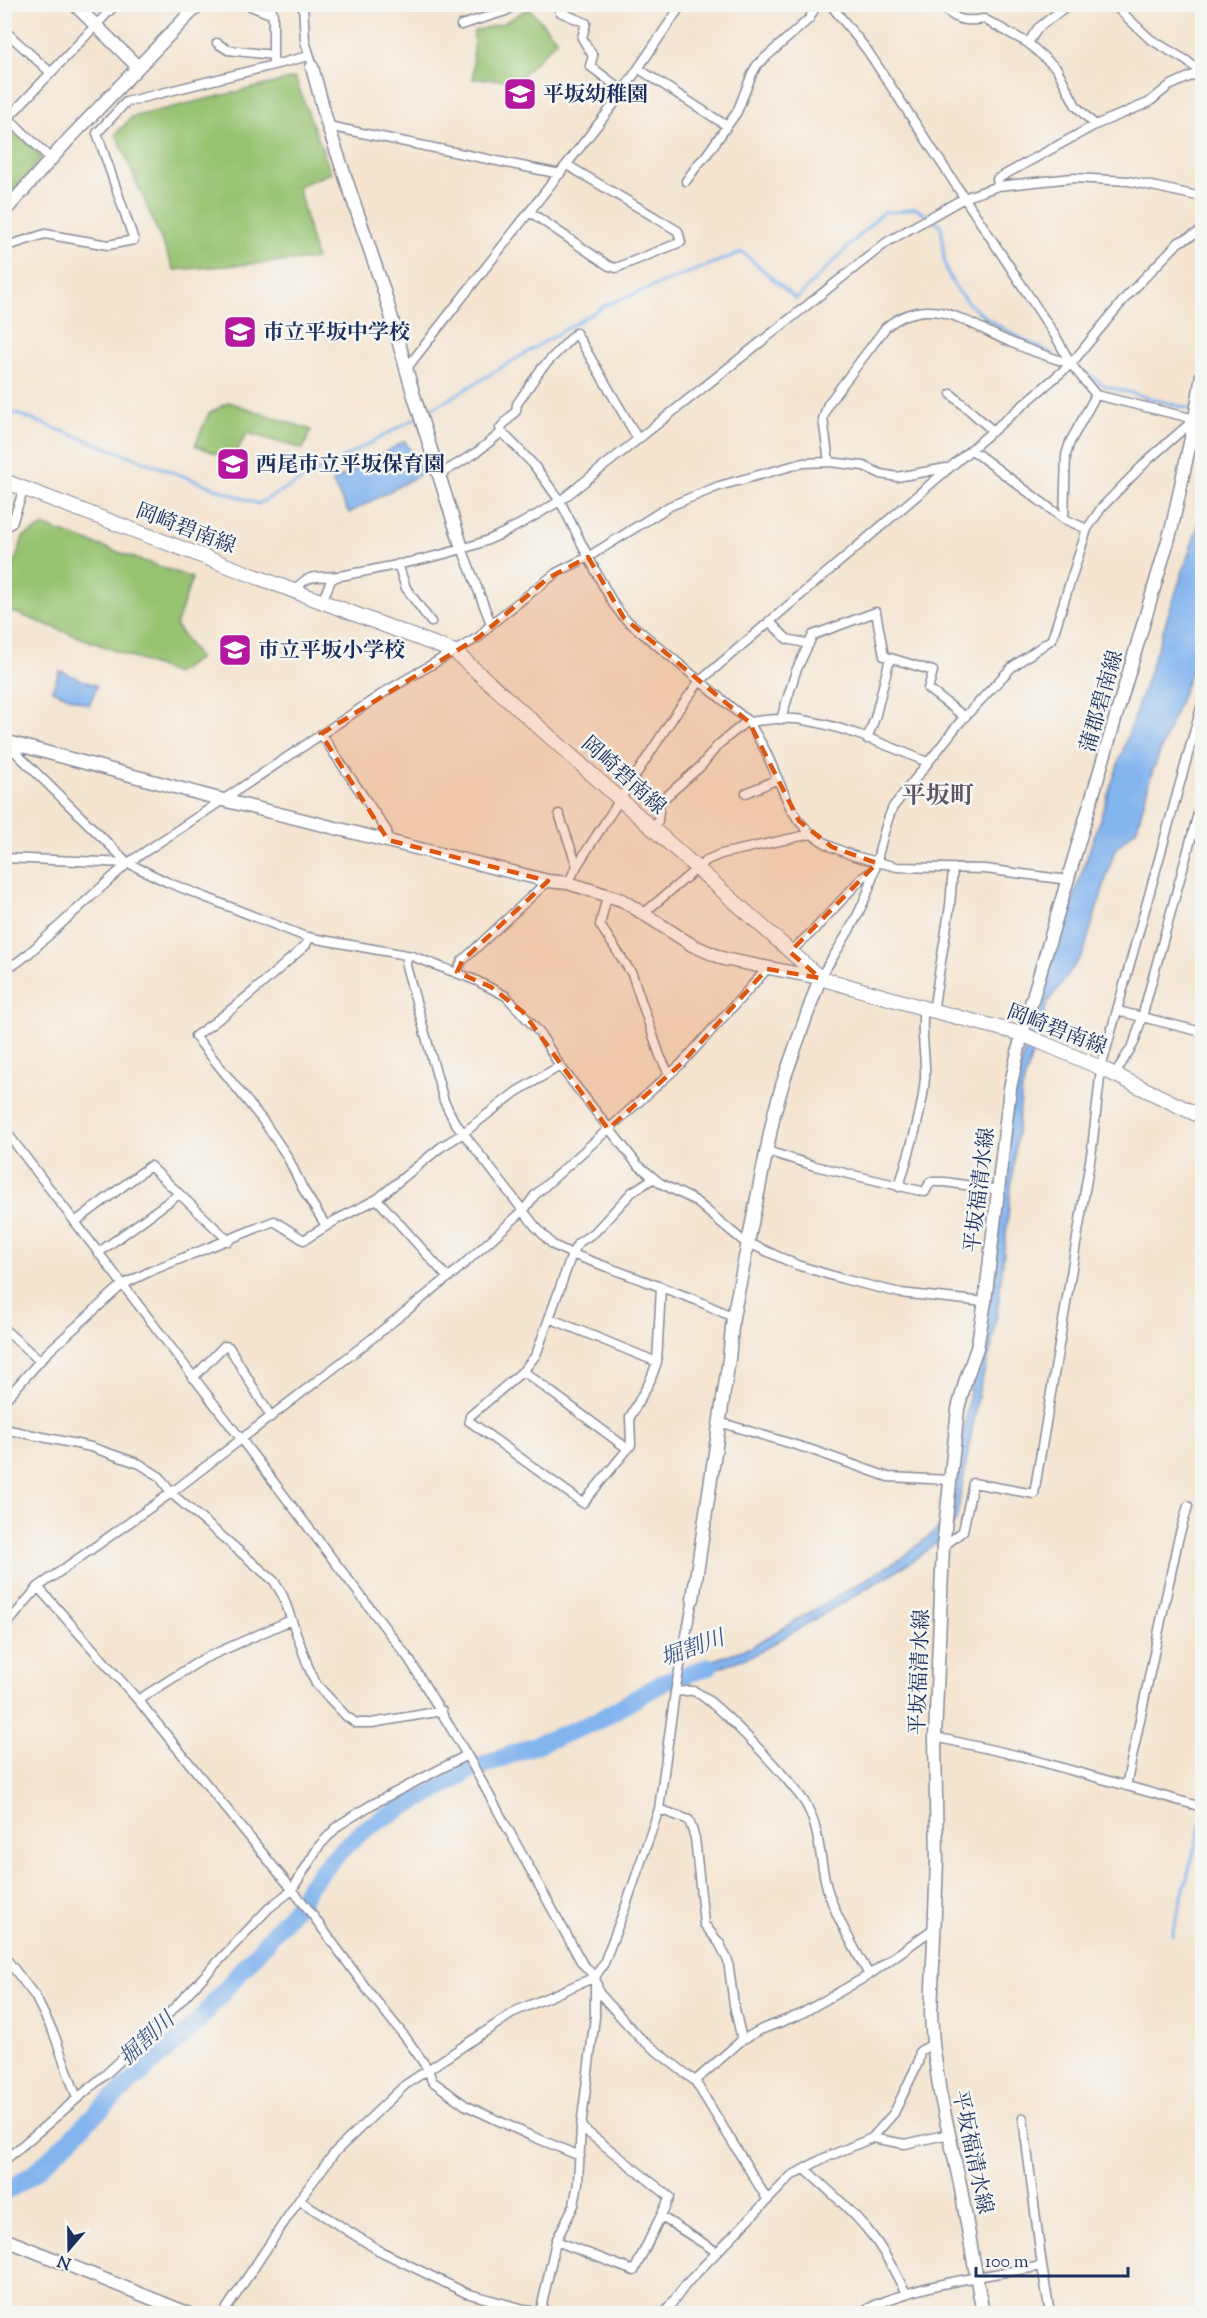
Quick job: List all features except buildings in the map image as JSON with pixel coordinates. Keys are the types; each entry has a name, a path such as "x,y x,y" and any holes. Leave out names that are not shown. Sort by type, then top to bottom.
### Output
{"main road":[{"name":"岡崎碧南線","path":"4,481 455,652 820,978 1027,1036 1115,1074 1203,1118"}],"street":[{"path":"74,4 138,67"},
{"path":"51,159 6,116 116,4"},
{"path":"4,212 51,159 199,4"},
{"path":"245,4 273,15"},
{"path":"271,4 273,65"},
{"path":"303,4 305,41 328,126 387,303 462,548 491,624"},
{"path":"461,25 506,11 516,4"},
{"path":"563,4 560,12 586,23 582,38 593,56 590,66 623,91"},
{"path":"406,369 623,91 682,4"},
{"path":"686,181 736,112 758,65 809,19 817,4"},
{"path":"830,4 867,50 1056,336 1071,364 1096,395 1195,419"},
{"path":"939,4 957,19 970,22 984,19 1028,43 1057,69 1076,106 1095,125"},
{"path":"1028,43 1038,28 1069,4"},
{"path":"998,186 997,179 1095,125 1148,103 1169,86 1201,73 1150,39 1113,4"},
{"path":"4,30 50,72"},
{"path":"217,44 228,50 273,55"},
{"path":"4,247 45,234 108,245 134,240 98,133 126,102 273,65 311,61"},
{"path":"639,69 727,126"},
{"path":"328,126 560,174"},
{"path":"530,212 609,266 616,268 681,242 678,231 567,165"},
{"path":"296,592 299,584 313,576 339,576 398,564 483,542 514,528 560,501 887,242 964,198 998,186 1073,178 1129,181 1203,197"},
{"path":"568,883 676,713 700,681 946,468 972,450 1071,364 1126,297 1179,242 1203,231"},
{"path":"829,462 823,419 828,404 886,327 896,319 930,309 958,316 1009,342 1071,364"},
{"path":"638,439 576,333 541,369 517,404 516,411 501,428 560,501 614,605 624,618 748,721 765,750 790,807 811,834 832,847 876,866 985,869 1068,880"},
{"name":"蒲郡碧南線","path":"1027,1036 1068,880 1172,527 1201,398 1203,375"},
{"path":"951,394 993,431"},
{"path":"1064,519 1066,455 1070,442 1096,395"},
{"path":"299,2200 380,2251 466,2294 541,2313 556,2241 574,2205 595,2017 595,1977 604,1963 621,1919 659,1809 675,1692 693,1599 733,1317 784,1079 820,978 864,901 876,866 886,821 893,807 965,717 1012,667 1052,639 1087,529 1102,507 1133,475 1195,419"},
{"path":"439,475 477,452 502,432"},
{"path":"972,450 1064,519 1087,529"},
{"path":"4,962 15,964 128,863 388,690 478,637 491,624 556,573 588,557 670,506 705,491 772,470 803,464 829,462 864,466 881,474 897,477 946,468"},
{"path":"4,528 12,524 24,489"},
{"path":"398,564 406,588 431,622"},
{"path":"322,602 331,580 339,576"},
{"path":"781,719 796,671 816,633 876,612 884,656 933,670 928,688 965,717"},
{"path":"769,621 787,639 809,645"},
{"path":"867,739 875,718 890,658"},
{"path":"943,1547 963,1531 973,1483 1034,1494 1092,1149 1101,1068 1203,704"},
{"path":"652,828 658,821 660,802 702,766 718,744 748,721 781,719 814,723 867,739 927,762"},
{"path":"321,734 387,831 388,840"},
{"path":"4,741 223,800 548,881 568,883 622,900 706,953 767,969 820,978"},
{"path":"4,741 128,863 167,882 309,938 407,956 456,972 506,996 540,1032 560,1066 637,1164 672,1190 694,1200 748,1243 797,1265 843,1279 900,1293 986,1302"},
{"path":"746,793 778,779"},
{"path":"1115,1074 1134,1043 1203,799"},
{"path":"559,814 577,866"},
{"path":"644,913 707,860 722,854 811,834"},
{"path":"4,858 128,863"},
{"path":"789,952 814,930 876,866"},
{"path":"899,1186 921,1108 925,1076 921,1035 950,906 953,868"},
{"path":"456,972 462,961 548,881"},
{"path":"607,896 600,925 632,974 660,1056 669,1074"},
{"path":"309,938 306,945 248,997 195,1036 264,1122 287,1156 303,1189 326,1226"},
{"path":"407,956 408,976 441,1091 454,1122 535,1226 553,1245 572,1254 696,1300 733,1317"},
{"path":"4,1628 38,1587 241,1441 448,1278 524,1210 535,1195 682,1063 767,969"},
{"path":"1118,1011 1203,1032"},
{"name":"平坂福清水線","path":"984,2313 933,2044 931,2014 937,1861 935,1737 943,1547 958,1409 977,1348 986,1302 1010,1088 1027,1036"},
{"path":"4,1401 40,1361 122,1284 274,1221 304,1240 377,1199 441,1147 462,1134 516,1092 560,1066"},
{"path":"4,1129 409,1659 442,1711 582,1963 595,1977 598,1993 640,2038 695,2081 767,2199"},
{"path":"767,1151 925,1192 930,1182 999,1190"},
{"path":"75,1222 150,1166 229,1241"},
{"path":"654,1178 632,1192 595,1232 578,1243 536,1355 523,1371 470,1416 469,1421 583,1503 631,1445 630,1417 650,1381 657,1362 661,1288"},
{"path":"98,1253 179,1194"},
{"path":"377,1199 448,1278"},
{"path":"549,1318 657,1362"},
{"path":"4,1329 40,1361"},
{"path":"193,1378 224,1346 229,1347 271,1417"},
{"path":"523,1371 628,1449"},
{"path":"719,1422 812,1450 888,1477 950,1480"},
{"path":"4,1429 91,1447 140,1464 160,1477 171,1493 274,1581 283,1596 316,1684 346,1716 356,1723 372,1723 442,1711"},
{"path":"1126,1786 1178,1540 1188,1506"},
{"path":"38,1587 138,1700 292,1890 406,2038 428,2069 432,2081 465,2105 528,2135 580,2156"},
{"path":"138,1700 203,1659 291,1620"},
{"path":"675,1692 693,1691 704,1696 754,1743 794,1786 808,1808 828,1889 837,1912 869,1975"},
{"path":"935,1737 1020,1756 1203,1807"},
{"path":"4,2161 154,2029 269,1908 292,1890 319,1846 339,1825 371,1805 467,1755"},
{"path":"659,1809 689,1820 695,1838 704,1924 720,1944 728,1960 734,2005 742,2040"},
{"path":"695,2081 742,2040 760,2030 799,2015 869,1975 933,1929"},
{"path":"4,1956 40,2006 54,2034 78,2098"},
{"path":"223,2313 299,2200 335,2152 405,2085 516,2011 595,1977"},
{"path":"664,2313 687,2283 791,2176 806,2170 822,2159 872,2138 894,2113 918,2063 920,2051 933,2044"},
{"path":"1023,2118 1050,2313"},
{"path":"556,2241 634,2271 670,2197 581,2127"},
{"path":"872,2138 905,2145 949,2134"},
{"path":"806,2170 845,2205 870,2233 890,2262 906,2294"},
{"path":"662,2217 717,2252"},
{"path":"4,2239 190,2313"},
{"path":"857,2313 879,2302 906,2294 978,2277 1042,2266"}],"highlighted area":[{"path":"588,557 624,618 749,722 799,821 832,847 877,863 790,952 820,978 767,969 682,1063 608,1129 523,1012 491,987 457,972 462,961 548,881 388,840 321,734 479,637 548,578"}],"green space":[{"path":"529,8 557,40 517,80 473,79 474,31 504,23"},
{"path":"295,78 331,173 298,186 316,259 174,270 116,134 132,117"},
{"path":"5,121 40,155 40,159 5,201"},
{"path":"229,402 311,430 303,449 247,433 232,460 195,445 209,413"},
{"path":"44,526 192,578 176,626 199,658 176,674 5,609 5,593 23,537"}],"water":[{"path":"405,441 423,473 349,513 332,482"},
{"path":"1202,514 1202,643 1151,775 1137,828 1115,849 1083,954 1047,1003 1022,1089 998,1306 991,1348 979,1390 956,1521 937,1543 906,1565 756,1654 687,1679 687,1669 751,1647 902,1558 951,1518 1015,1087 1036,1010"},
{"path":"60,671 97,686 89,705 52,690"}],"waterway":[{"path":"424,414 606,305 742,252 796,299 883,212 915,208 941,225 946,268 953,284 964,298 990,321 1053,354"},
{"path":"4,357 9,411 258,504 418,417"},
{"path":"1080,369 1105,386 1194,410"},
{"name":"堀割川","path":"4,2193 33,2174 102,2108 194,2026 301,1901 314,1879 363,1831 466,1772 595,1722 666,1681 709,1667"},
{"path":"1172,1935 1202,1820"}],"place":[{"name":"平坂幼稚園","path":"520,94"},
{"name":"市立平坂中学校","path":"240,332"},
{"name":"西尾市立平坂保育園","path":"233,464"},
{"name":"市立平坂小学校","path":"235,650"}],"district":[{"name":"平坂町","path":"938,795"}],"water label":[{"name":"掘割川","path":"146,2038"}]}
